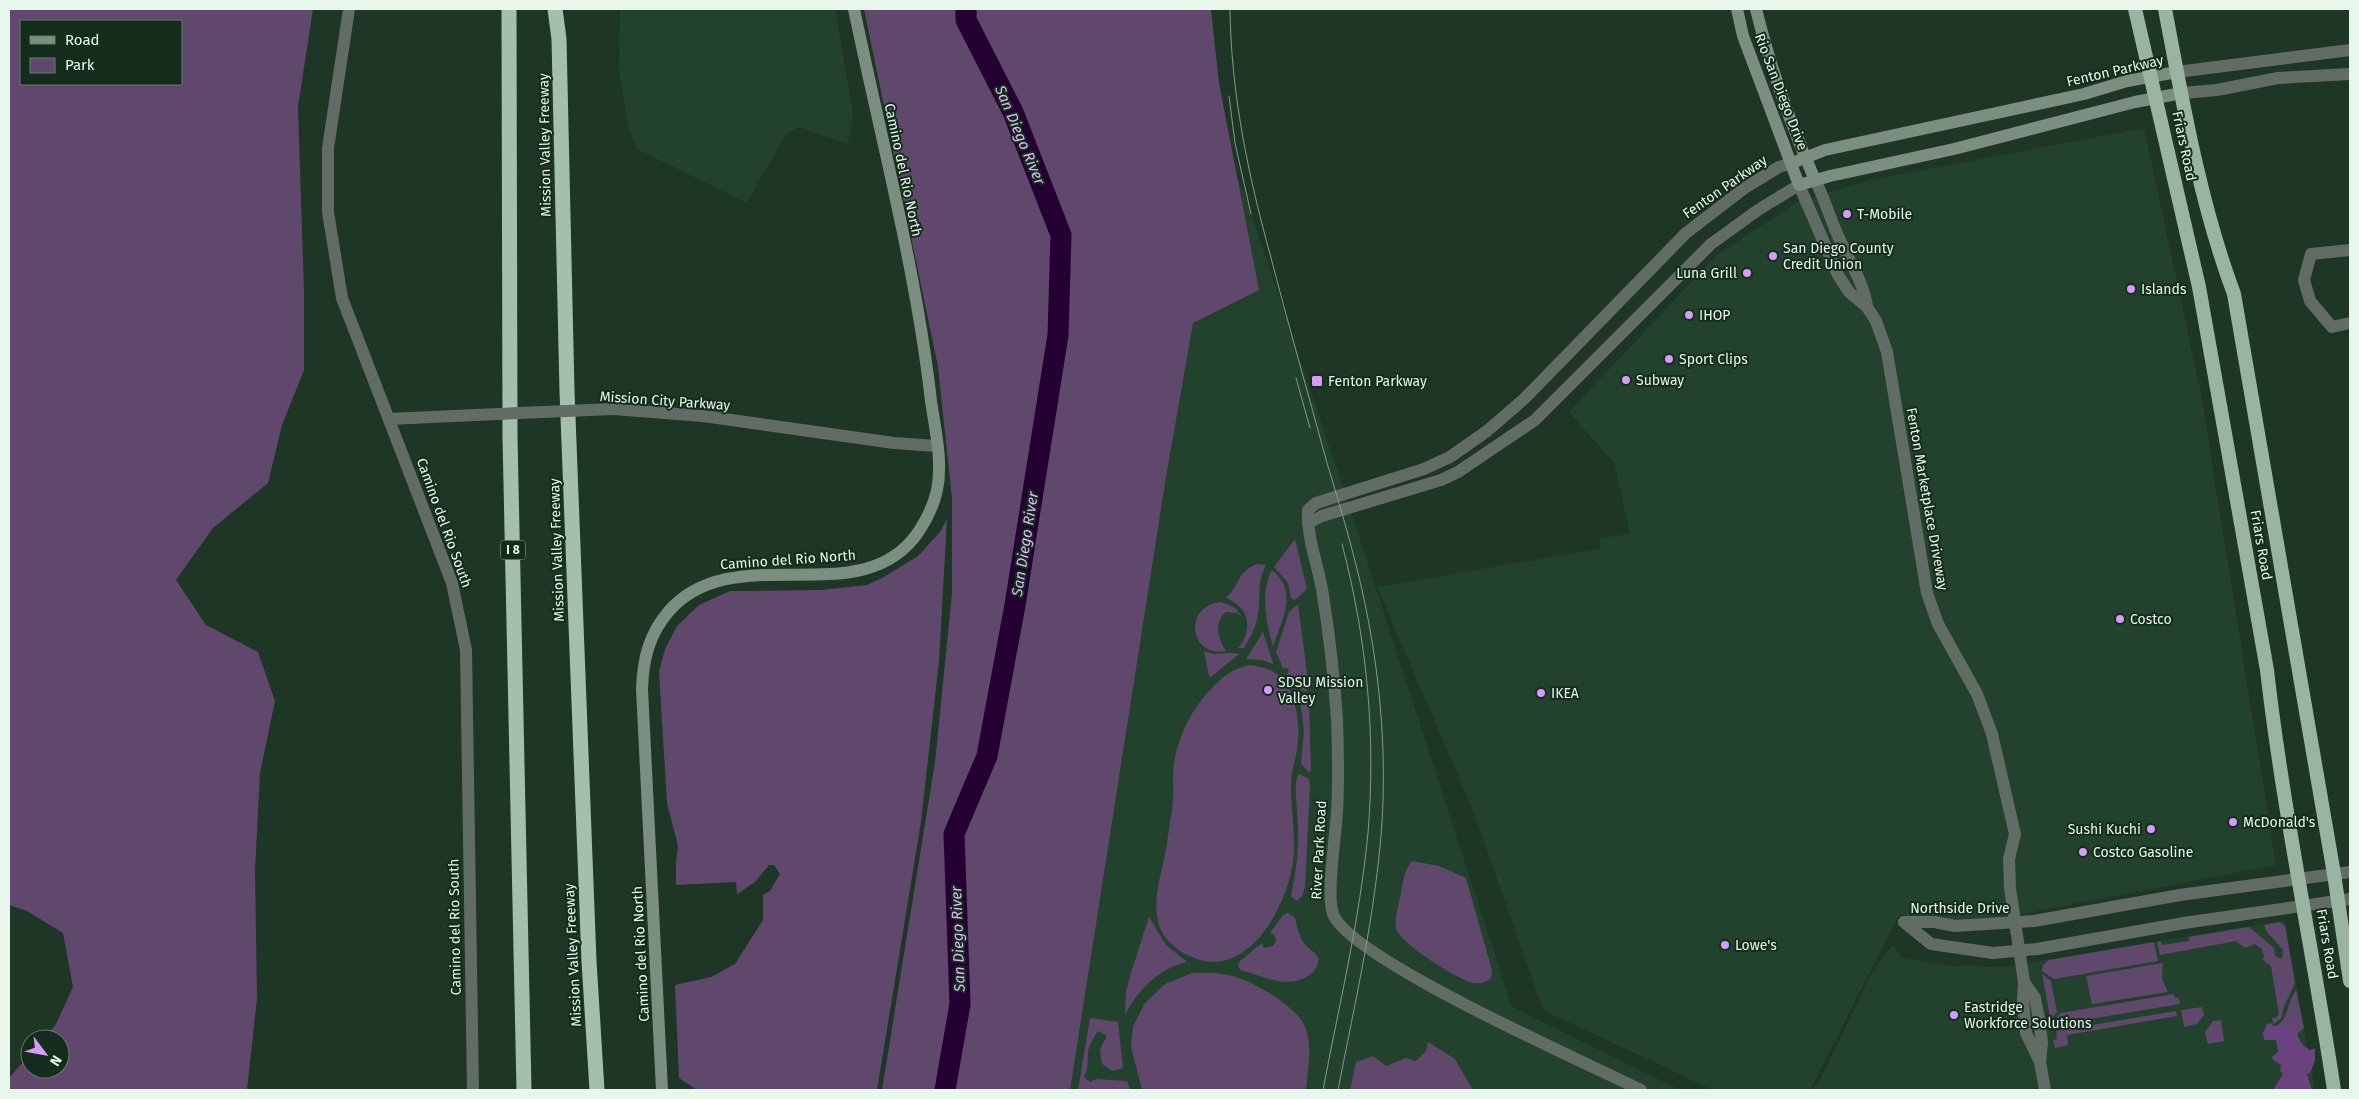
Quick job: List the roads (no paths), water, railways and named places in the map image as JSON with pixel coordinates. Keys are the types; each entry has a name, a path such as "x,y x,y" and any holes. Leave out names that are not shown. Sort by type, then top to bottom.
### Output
{"highway":[{"name":"I 8","path":"509,9 510,437 524,1090"},
{"name":"Mission Valley Freeway","path":"555,9 559,39 566,382 589,961 597,1090"},
{"path":"559,39 565,9"},
{"name":"Friars Road","path":"2135,9 2157,97 2199,287 2267,670 2273,718 2334,1090"},
{"name":"Friars Road","path":"2165,9 2177,72 2218,249 2234,294 2334,874 2344,900 2350,981"}],"main road":[{"name":"Camino del Rio North","path":"662,1090 662,1047 642,689 642,669 649,643 655,630 674,605 706,583 745,575 828,574 860,570 883,561 901,551 913,539 932,507 937,490 939,472 937,446 916,303 854,9"},
{"name":"Rio San Diego Drive","path":"1737,9 1743,36 1800,185"},
{"name":"Rio San Diego Drive","path":"1756,9 1764,39 1815,180"},
{"name":"Fenton Parkway","path":"1792,163 1826,150 2084,94 2127,81 2177,72"},
{"path":"1800,185 1954,149 2157,97 2182,93"}],"street":[{"name":"Camino del Rio South","path":"350,9 332,111 328,148 328,212 342,298 452,583 466,650 473,1090"},
{"name":"Fenton Parkway","path":"2177,72 2290,56 2350,50"},
{"path":"2182,93 2217,90 2278,78 2350,74"},
{"name":"Fenton Parkway","path":"1308,523 1308,510 1316,503 1424,469 1450,457 1488,431 1524,399 1686,233 1746,187 1778,167 1792,163"},
{"name":"Fenton Marketplace Driveway","path":"1815,180 1838,236 1866,294 1867,307"},
{"path":"1308,523 1322,516 1458,472 1535,420 1711,244 1758,210 1800,185"},
{"name":"Fenton Marketplace Driveway","path":"1800,185 1838,275 1849,292 1867,307 1876,321 1887,352 1927,593 1948,645 1977,694 1992,734 2015,834 2009,859 2014,923 2024,982 2023,1000 2026,1034 2040,1062 2045,1090"},
{"path":"2350,250 2311,254 2304,280 2310,300 2332,327 2350,323"},
{"name":"Mission City Parkway","path":"389,419 613,409 703,416 894,443 937,446"},
{"path":"1372,500 1379,490 1392,479"},
{"name":"River Park Road","path":"1308,523 1308,532 1326,616 1337,720 1337,809 1331,902 1338,923 1365,946 1406,973 1641,1090"},
{"name":"Northside Drive","path":"2344,900 2184,923 2018,951 1993,953 1931,944 1904,922 1935,922 1955,926 2014,923 2180,895 2350,872"}],"waterway":[{"name":"San Diego River","path":"945,1090 960,1004 954,834 987,756 1015,605 1058,335 1061,235 1013,112 966,20 966,9"}],"tram line":[{"path":"1230,9 1237,102 1248,163 1284,306 1356,563 1377,673 1383,747 1383,797 1379,856 1364,957 1338,1090"},
{"path":"1229,96 1235,143 1251,214"},
{"path":"1296,378 1310,428"},
{"path":"1323,1090 1360,897 1368,833 1370,796 1371,760 1367,687 1358,615 1342,544"}],"place":[{"name":"T-Mobile","path":"1847,214"},
{"name":"San Diego County Credit Union","path":"1773,256"},
{"name":"Luna Grill","path":"1747,273"},
{"name":"Islands","path":"2131,289"},
{"name":"IHOP","path":"1689,315"},
{"name":"Sport Clips","path":"1669,359"},
{"name":"Subway","path":"1626,380"},
{"name":"Fenton Parkway","path":"1317,381"},
{"name":"Costco","path":"2120,619"},
{"name":"SDSU Mission Valley","path":"1268,690"},
{"name":"IKEA","path":"1541,693"},
{"name":"McDonald's","path":"2233,822"},
{"name":"Sushi Kuchi","path":"2151,829"},
{"name":"Costco Gasoline","path":"2083,852"},
{"name":"Lowe's","path":"1725,945"},
{"name":"Eastridge Workforce Solutions","path":"1954,1015"}]}
